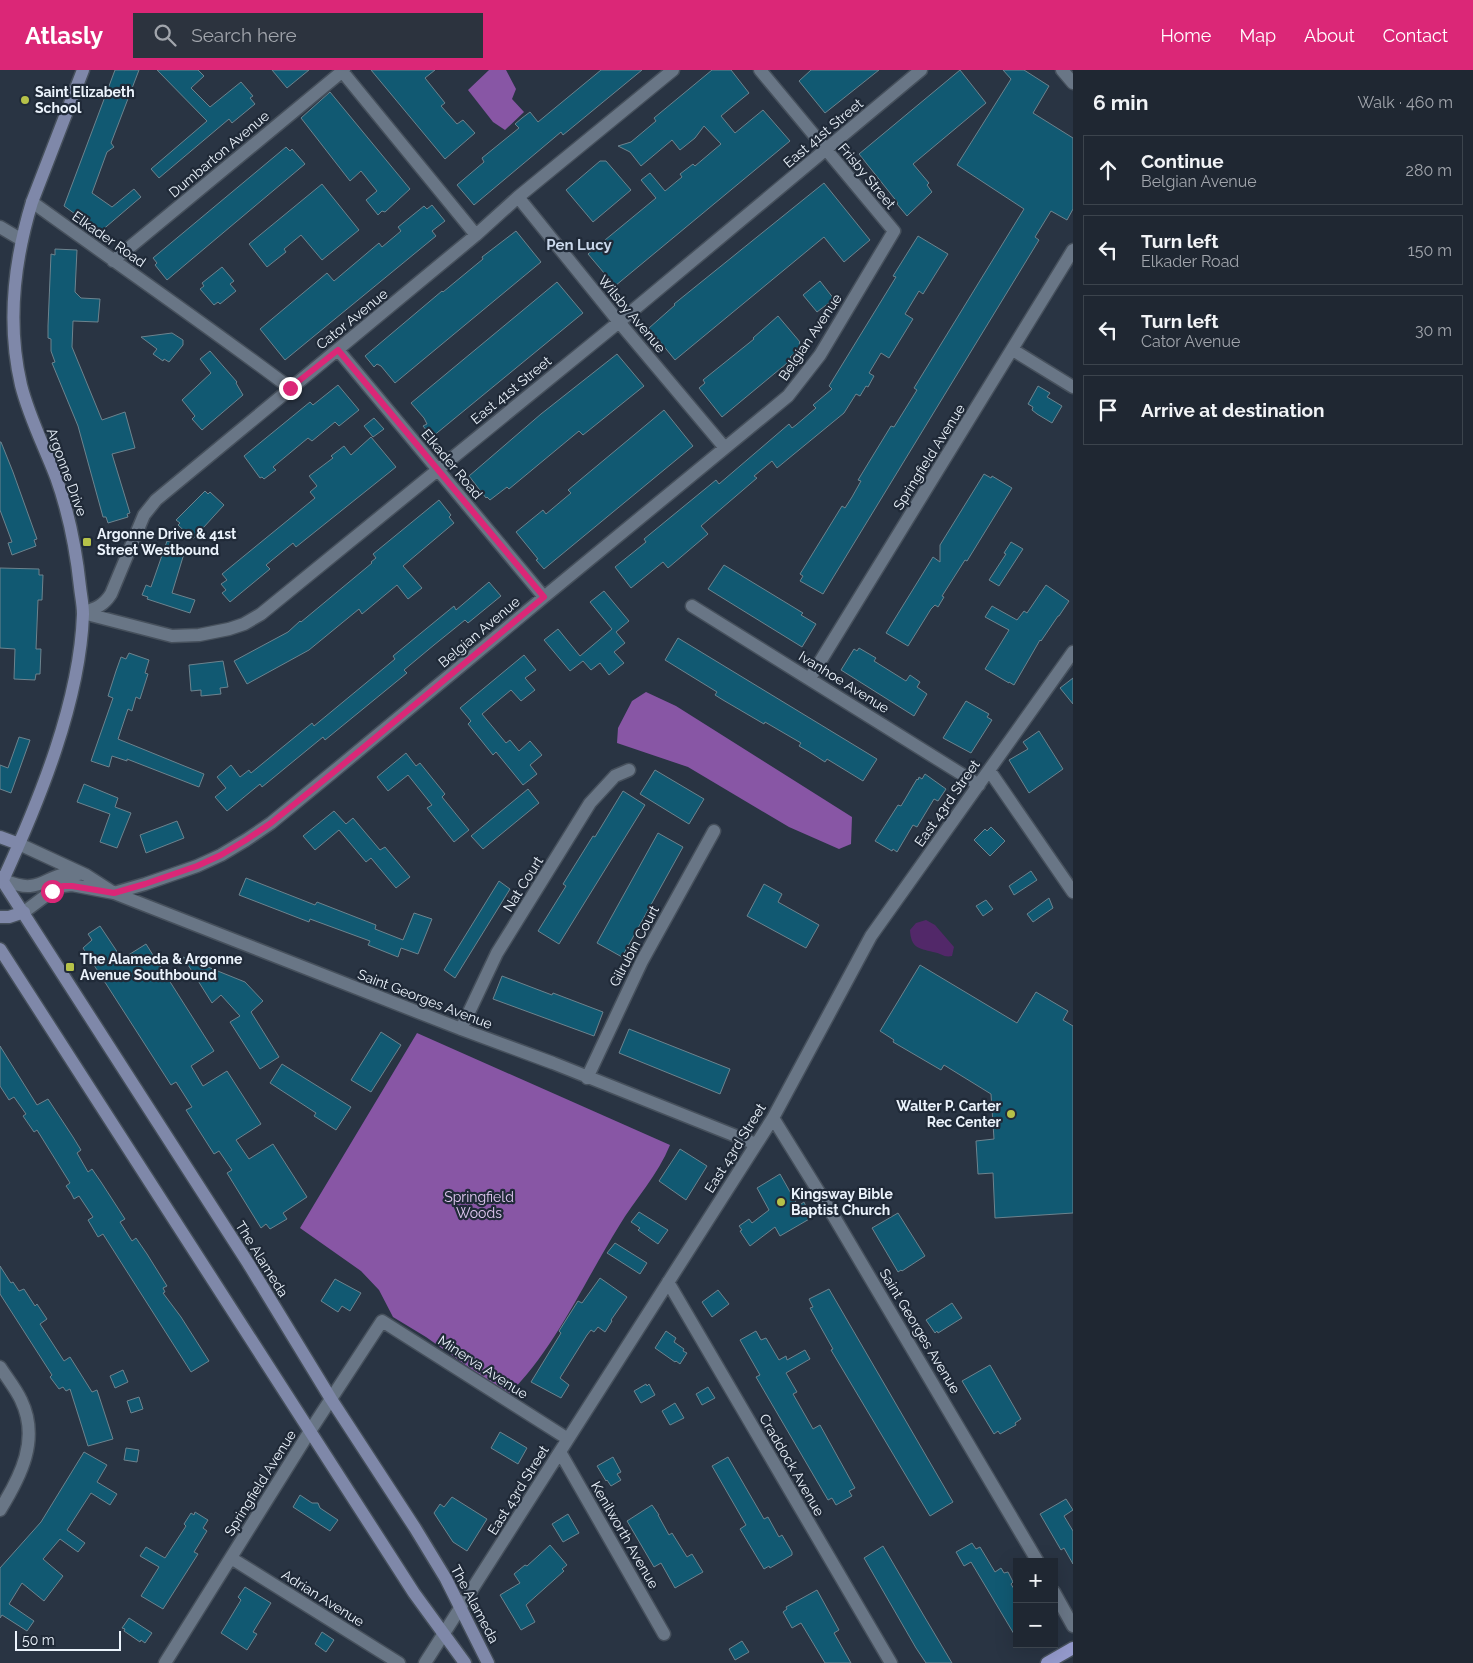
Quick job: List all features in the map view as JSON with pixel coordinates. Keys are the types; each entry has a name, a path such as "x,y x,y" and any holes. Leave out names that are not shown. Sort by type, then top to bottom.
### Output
{"main road":[{"name":"Argonne Drive","path":"1,880 19,844 44,781 64,720 74,677 83,612 78,564 69,520 55,476 30,413 18,369 14,311 15,286 22,240 32,202 83,70"},
{"path":"0,837 19,844"},
{"name":"The Alameda","path":"1,880 24,912 156,1122 248,1263 331,1399 415,1528 461,1607 488,1663"},
{"path":"0,917 9,917 24,912"},
{"path":"0,949 414,1593 465,1663"},
{"path":"1047,1663 1073,1648"}],"street":[{"path":"342,70 476,235"},
{"name":"Dumbarton Avenue","path":"113,261 342,70"},
{"name":"Cator Avenue","path":"83,612 96,609 106,602 144,515 156,500 673,70"},
{"name":"Frisby Street","path":"760,70 894,232"},
{"name":"East 41st Street","path":"83,612 172,636 199,635 229,629 244,624 261,614 618,322 921,70"},
{"path":"1062,70 1073,83"},
{"name":"Wilsby Avenue","path":"518,197 618,322 725,448"},
{"name":"Elkader Road","path":"32,202 113,261 171,300 290,388"},
{"path":"0,227 22,240"},
{"name":"Belgian Avenue","path":"24,912 52,891 63,886 114,893 197,866 221,855 271,823 788,396 801,382 846,313 894,232"},
{"name":"Springfield Avenue","path":"810,678 1073,250"},
{"name":"Elkader Road","path":"338,350 544,597"},
{"path":"1013,350 1073,387"},
{"name":"Ivanhoe Avenue","path":"692,606 979,785"},
{"name":"East 43rd Street","path":"426,1663 773,1118 871,936 1073,652"},
{"name":"Nat Court","path":"461,1029 497,953 590,803 614,776 629,770"},
{"path":"989,770 1073,892"},
{"name":"Gilrubin Court","path":"586,1078 638,968 714,831"},
{"name":"Saint Georges Avenue","path":"19,844 86,875 114,893 461,1029 553,1063 586,1078 756,1144"},
{"path":"1,880 24,886 32,886 64,873 86,875"},
{"name":"Saint Georges Avenue","path":"773,1118 840,1226 1036,1558"},
{"name":"Craddock Avenue","path":"668,1282 891,1663"},
{"name":"Springfield Avenue","path":"165,1663 310,1431 382,1320"},
{"name":"Minerva Avenue","path":"382,1320 568,1440"},
{"path":"0,1367 21,1400 29,1432 29,1449 23,1469 0,1510"},
{"name":"Kenilworth Avenue","path":"560,1452 664,1634"},
{"name":"Adrian Avenue","path":"231,1558 399,1663"},
{"path":"1058,1599 1073,1626"}],"shaded area":[{"path":"926,920 935,925 954,947 952,956 945,956 914,944 910,930 916,923"}],"green space":[{"path":"489,70 506,70 516,89 512,99 524,112 505,130 493,122 468,90"},
{"path":"646,692 676,706 852,817 851,844 839,849 789,827 688,767 617,743 618,728 632,701"},
{"name":"Springfield Woods","path":"417,1033 670,1145 653,1177 625,1216 606,1247 555,1336 525,1377 508,1395 426,1337 393,1317 379,1290 361,1271 300,1228"}],"building":[{"path":"115,70 139,70 111,143 114,147 107,152 92,193 112,207 134,189 141,197 100,232 64,206"},
{"path":"157,70 198,70 204,76 191,88 210,107 241,82 253,96 250,98 255,104 232,123 229,119 159,178 151,169 207,121"},
{"path":"272,70 309,70 287,88"},
{"path":"371,70 435,70 425,78 445,103 441,106 457,124 463,120 475,133 445,159"},
{"path":"601,70 642,70 563,135 561,132 474,205 457,185 484,162 482,158 519,128 515,124 530,112 538,122"},
{"path":"712,70 731,70 749,93 721,116 735,133 763,110 790,141 615,286 588,254 656,198 641,180 650,173 665,191 682,177 680,174 693,164 695,166 721,144 704,126 695,138 680,150 672,140 641,166 630,152 618,146 631,142 656,121 654,118"},
{"path":"811,70 879,70 825,113 799,81"},
{"path":"960,70 986,103 913,164 929,183 927,185 932,192 907,216 859,154"},
{"path":"1003,70 1024,70 1049,86 1033,113 1073,138 1073,209 1067,220 1051,211 1035,237 1039,240 823,594 800,581 803,576 800,574 842,506 845,508 852,497 861,481 858,480 891,426 894,427 917,390 914,388 1024,209 957,165 1011,79"},
{"path":"330,92 410,189 385,212 382,211 378,215 366,200 377,191 361,171 350,181 301,118"},
{"path":"286,147 290,151 292,149 305,164 167,280 155,265 157,263 153,258"},
{"path":"600,161 606,161 631,190 593,222 566,190"},
{"path":"824,183 870,240 844,262 824,237 675,360 649,328 674,304"},
{"path":"322,184 359,230 322,260 301,235 284,249 286,252 267,267 249,244"},
{"path":"432,205 445,221 432,231 436,236 285,360 260,329 327,273 334,281 379,243 382,247 401,231 398,227 424,206 427,209"},
{"path":"516,231 541,262 395,383 381,366 377,364 374,367 365,356 483,259 482,257"},
{"path":"918,236 948,254 923,294 919,291 905,314 913,319 889,358 881,353 869,373 874,376 868,387 866,386 860,396 856,394 844,413 777,468 772,461 754,476 757,478 701,526 708,534 668,568 663,562 631,588 615,567 646,542 644,539 716,480 719,484 789,424 792,428 796,425 816,408 813,405 832,389 829,386 896,277 893,276"},
{"path":"55,249 77,250 75,292 81,298 100,299 98,322 73,321 72,347 102,420 125,412 135,448 112,454 130,513 127,514 128,517 108,523 106,517 103,517 78,426 52,363 55,362 51,351 51,339 48,338 48,326 51,254 55,255"},
{"path":"222,267 234,281 230,284 236,291 220,304 218,302 214,305 200,289 204,286 202,283"},
{"path":"820,281 834,299 817,312 803,295"},
{"path":"557,282 583,313 432,437 423,426 427,424 424,418 411,403"},
{"path":"778,316 802,347 790,357 792,359 722,417 699,388 705,383 703,380 754,339"},
{"path":"172,333 183,340 183,345 169,362 164,359 163,361 153,354 157,349 141,337"},
{"path":"210,351 237,382 243,395 202,430 192,419 195,416 182,400 211,373 200,359"},
{"path":"617,354 644,386 583,435 579,431 509,489 507,487 490,500 486,498 469,476 541,414"},
{"path":"338,385 359,410 339,426 335,422 312,441 308,438 273,467 276,470 264,479 260,478 244,456 310,402 313,405"},
{"path":"1038,386 1050,393 1047,397 1062,406 1052,423 1037,414 1032,410 1033,407 1028,404"},
{"path":"664,410 693,446 544,569 516,532 543,510 546,514 571,493 568,490"},
{"path":"374,418 384,429 373,437 364,426"},
{"path":"371,437 396,467 296,547 293,543 266,565 270,569 230,602 222,593 226,590 221,584 227,580 222,574 315,498 310,492 317,486 309,476 333,458 331,456 344,446 351,455"},
{"path":"0,442 37,539 34,540 36,546 12,555 8,543 12,542 0,510"},
{"path":"984,474 991,478 992,476 1012,488 967,561 965,560 942,596 944,597 938,607 935,605 931,609 908,646 886,633 933,557 940,562 940,545"},
{"path":"205,491 208,494 210,492 224,505 193,539 178,525 180,523 176,520"},
{"path":"439,500 451,515 449,517 454,523 403,566 422,588 408,599 397,585 362,614 359,609 309,650 247,684 234,661 288,632 301,622 372,563 376,558 373,554"},
{"path":"167,541 186,547 172,593 195,600 190,613 147,599 148,597 142,595 146,585 151,587"},
{"path":"1011,542 1023,549 999,586 989,580 1006,554 1004,553"},
{"path":"724,565 803,613 801,615 816,624 802,647 708,589"},
{"path":"0,568 39,569 39,575 43,575 42,600 38,600 36,649 41,649 40,674 36,674 35,680 14,679 15,649 0,648"},
{"path":"489,582 501,596 468,623 465,620 434,645 404,670 407,673 325,740 323,737 262,787 260,784 227,811 215,797 226,788 217,777 231,765 240,777 249,770 251,773 312,723 314,726 395,659 393,656 454,606 456,610"},
{"path":"1046,585 1069,601 1040,640 1014,685 985,669 1009,630 985,617 992,606 1017,620 1024,611 1027,613"},
{"path":"604,591 629,621 616,632 625,643 614,652 624,663 609,675 600,663 591,670 583,661 570,671 544,640 558,629 580,656 612,629 590,602"},
{"path":"678,638 877,759 863,781 827,759 825,762 799,746 801,743 723,700 715,695 717,692 665,660"},
{"path":"859,648 876,658 874,661 906,681 910,675 920,682 917,687 927,694 914,716 841,670 854,649 857,651"},
{"path":"129,653 149,660 145,673 148,674 140,699 136,697 132,711 128,709 118,739 204,774 199,787 127,759 127,761 112,756 109,767 91,761 113,698 108,696 116,671 121,657 126,659"},
{"path":"524,655 536,670 525,678 535,690 521,701 511,690 482,714 506,743 510,740 519,751 530,741 542,755 530,765 537,774 523,785 496,752 493,755 468,724 471,721 460,708"},
{"path":"223,661 228,687 220,688 221,694 201,696 201,690 191,691 189,665"},
{"path":"1073,678 1073,704 1060,688"},
{"path":"966,701 989,714 987,717 992,720 971,753 943,738"},
{"path":"1039,731 1063,769 1029,793 1009,760 1028,749 1023,742"},
{"path":"19,737 30,740 11,793 0,789 0,765 8,768"},
{"path":"406,753 416,766 420,763 445,794 442,797 469,830 454,842 427,808 432,805 408,775 388,791 377,777"},
{"path":"655,770 704,799 689,824 640,794"},
{"path":"925,774 946,789 938,801 934,799 917,827 913,825 897,852 893,849 892,851 875,841 898,805 901,806 917,779 919,777 922,779"},
{"path":"84,784 118,798 115,807 131,813 117,848 100,842 110,814 77,802"},
{"path":"528,789 539,803 483,849 471,836"},
{"path":"623,791 645,805 559,944 538,931 566,886 563,884"},
{"path":"334,811 346,824 353,818 380,850 385,847 410,877 396,888 371,858 366,862 339,830 315,850 303,836"},
{"path":"177,821 184,838 146,853 140,835"},
{"path":"991,827 1005,841 990,856 974,840 985,829 987,831"},
{"path":"658,833 683,847 622,957 597,943"},
{"path":"1031,871 1037,880 1014,895 1009,886"},
{"path":"246,878 315,905 317,902 376,925 375,929 403,940 414,913 432,919 418,954 401,948 398,957 368,945 370,941 310,919 309,922 239,895"},
{"path":"499,881 510,889 455,978 444,970"},
{"path":"764,884 782,894 778,902 819,925 806,948 747,916"},
{"path":"1049,898 1053,908 1033,922 1027,914"},
{"path":"986,900 993,909 983,916 976,906"},
{"path":"100,926 122,959 146,944 214,1051 191,1066 203,1086 227,1071 261,1124 236,1140 249,1159 273,1144 307,1197 283,1213 287,1219 270,1229 266,1224 261,1228 227,1173 232,1170 219,1151 214,1154 186,1110 192,1107 176,1082 171,1085 83,948 92,940 88,934"},
{"path":"183,957 245,982 263,1001 251,1012 279,1057 260,1069 230,1022 240,1016 221,995 212,1003"},
{"path":"920,965 1017,1023 1036,992 1068,1011 1063,1020 1073,1026 1073,1213 995,1218 993,1173 978,1174 976,1141 994,1139 991,1094 944,1065 941,1070 893,1042 894,1040 880,1031"},
{"path":"502,976 603,1012 594,1036 493,999"},
{"path":"629,1029 730,1069 720,1094 619,1053"},
{"path":"381,1032 401,1045 371,1092 351,1080"},
{"path":"0,1046 37,1105 48,1099 81,1150 77,1153 88,1172 92,1169 125,1219 120,1222 132,1241 136,1238 147,1254 167,1286 163,1288 165,1292 163,1293 209,1361 191,1372 103,1234 98,1237 88,1220 93,1217 79,1196 74,1199 66,1186 70,1183 37,1130 34,1132 23,1116 26,1114 14,1097 9,1100 0,1086"},
{"path":"282,1064 351,1107 336,1130 314,1116 316,1113 270,1083"},
{"path":"680,1149 707,1166 686,1200 659,1181"},
{"path":"780,1174 798,1206 804,1202 811,1218 780,1236 775,1227 750,1246 740,1231 742,1230 739,1226 749,1219 752,1223 769,1210 757,1188"},
{"path":"639,1212 668,1230 658,1244 638,1230 640,1228 631,1222"},
{"path":"898,1213 925,1256 898,1272 872,1228"},
{"path":"615,1243 647,1263 640,1274 607,1253"},
{"path":"0,1266 11,1283 13,1282 19,1291 24,1289 35,1306 37,1304 47,1319 40,1324 64,1361 70,1357 92,1392 97,1390 113,1439 88,1446 70,1389 66,1391 63,1387 59,1389 50,1377 52,1375 0,1294"},
{"path":"600,1278 627,1297 605,1332 598,1327 594,1332 591,1330 587,1335 560,1378 569,1385 561,1398 531,1382 578,1301 582,1303"},
{"path":"335,1279 361,1293 350,1311 342,1306 338,1312 321,1301"},
{"path":"829,1289 953,1502 930,1516 831,1350 833,1349 810,1308 813,1307 809,1299"},
{"path":"718,1290 729,1304 712,1317 702,1302"},
{"path":"952,1303 962,1318 935,1333 926,1320"},
{"path":"666,1331 676,1338 674,1342 687,1353 680,1364 655,1348"},
{"path":"756,1331 761,1340 766,1338 779,1360 786,1356 787,1360 805,1350 810,1359 786,1373 797,1392 793,1394 813,1429 820,1425 855,1488 849,1491 852,1496 836,1505 832,1498 828,1500 756,1377 760,1375 740,1340"},
{"path":"990,1365 1021,1419 1015,1423 1016,1425 1000,1434 998,1431 994,1434 962,1381"},
{"path":"123,1370 128,1382 115,1388 110,1376"},
{"path":"646,1384 647,1386 649,1384 655,1395 641,1403 634,1391"},
{"path":"708,1387 715,1398 702,1405 696,1394"},
{"path":"139,1397 143,1409 131,1413 127,1401"},
{"path":"675,1403 684,1418 670,1425 662,1411"},
{"path":"500,1432 527,1448 518,1464 491,1448"},
{"path":"126,1448 139,1450 137,1462 124,1460"},
{"path":"84,1452 107,1465 97,1482 117,1494 110,1505 91,1493 67,1530 85,1543 78,1552 60,1539 43,1559 63,1576 44,1601 22,1583 9,1604 34,1621 27,1631 2,1615 0,1618 0,1568 41,1522"},
{"path":"613,1457 621,1472 617,1474 621,1480 611,1486 597,1466"},
{"path":"728,1457 764,1519 768,1517 779,1537 782,1535 792,1552 792,1555 770,1568 769,1566 764,1569 740,1529 746,1525 712,1466"},
{"path":"300,1495 312,1503 318,1503 320,1508 338,1520 330,1531 293,1507"},
{"path":"452,1497 487,1519 467,1551 453,1542 434,1513 440,1504 444,1507"},
{"path":"1066,1499 1073,1510 1064,1516 1073,1531 1073,1564 1064,1548 1061,1550 1040,1514"},
{"path":"652,1505 669,1535 672,1533 687,1557 692,1554 703,1572 675,1588 661,1563 654,1567 627,1521"},
{"path":"195,1512 208,1520 203,1528 207,1531 194,1552 198,1554 163,1609 141,1596 159,1567 140,1556 146,1547 165,1558 186,1526 184,1524 191,1513 194,1515"},
{"path":"568,1514 579,1533 563,1542 552,1524"},
{"path":"972,1543 976,1549 980,1547 995,1572 1001,1568 1004,1573 1008,1572 1013,1582 1011,1584 1013,1587 1013,1632 971,1562 964,1566 956,1552"},
{"path":"550,1545 567,1565 562,1569 564,1571 526,1605 535,1622 521,1630 500,1595 520,1583 514,1574 525,1565 527,1566"},
{"path":"883,1546 952,1663 926,1663 916,1648 864,1558"},
{"path":"245,1587 271,1603 253,1632 257,1634 247,1650 221,1633 241,1600 238,1597"},
{"path":"817,1590 839,1630 834,1633 851,1663 825,1663 801,1623 792,1628 783,1612 787,1609 786,1607"},
{"path":"129,1618 152,1633 145,1643 141,1640 140,1642 122,1628"},
{"path":"322,1632 334,1640 326,1652 315,1644"},
{"path":"742,1641 749,1652 735,1660 729,1649"}],"place":[{"name":"Saint Elizabeth School","path":"25,100"},
{"name":"Argonne Drive & 41st Street Westbound","path":"87,542"},
{"name":"The Alameda & Argonne Avenue Southbound","path":"70,967"},
{"name":"Walter P. Carter Rec Center","path":"1011,1114"},
{"name":"Kingsway Bible Baptist Church","path":"781,1202"}],"district":[{"name":"Pen Lucy","path":"579,245"}],"route":[{"path":"52,891 63,886 72,886 114,893 197,866 221,855 271,823 544,597 338,350 290,388"}]}
